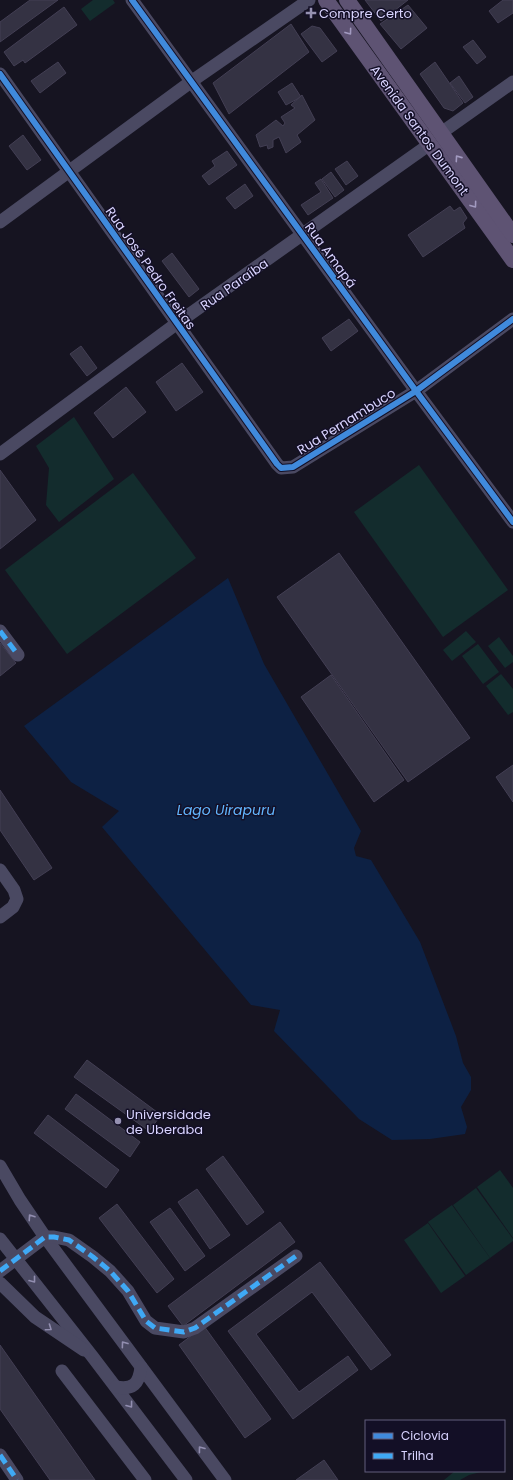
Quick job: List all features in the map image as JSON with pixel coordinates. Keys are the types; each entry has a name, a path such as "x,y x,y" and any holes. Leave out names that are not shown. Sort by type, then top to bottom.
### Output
{"main road":[{"name":"Avenida Santos Dumont","path":"326,0 435,139 513,235"},
{"name":"Avenida Santos Dumont","path":"347,0 513,260"}],"street":[{"name":"Rua Amapá","path":"132,0 513,522"},
{"path":"0,222 192,81 309,0"},
{"name":"Rua José Pedro Freitas","path":"0,74 140,269 176,324 277,464 281,468 287,469"},
{"name":"Rua Paraíba","path":"0,454 176,324 303,235 513,82"},
{"name":"Rua Pernambuco","path":"287,469 293,468 416,391 513,319"},
{"path":"0,631 18,655"},
{"path":"0,870 14,890 17,899 13,907 0,917"},
{"path":"1,1174 45,1237 225,1480"},
{"path":"0,1271 45,1237 69,1240 110,1271 128,1290 146,1321 155,1328 184,1332 194,1328 296,1256"},
{"path":"0,1239 116,1387 186,1480"},
{"path":"0,1283 34,1317 92,1356"},
{"path":"116,1387 129,1388 134,1385 140,1375 141,1367"},
{"path":"62,1371 145,1480"},
{"path":"0,1455 17,1480"}],"green space":[{"path":"93,0 113,0 115,3 90,21 81,9"},
{"path":"74,417 114,479 59,522 46,505 49,468 36,446"},
{"path":"419,465 508,590 443,637 354,512"},
{"path":"133,473 196,558 67,654 5,570"},
{"path":"466,631 476,642 452,661 443,650"},
{"path":"499,637 513,656 513,662 505,668 488,646"},
{"path":"478,644 499,672 483,684 462,656"},
{"path":"501,674 513,689 513,712 508,715 486,686"},
{"path":"500,1170 513,1188 513,1238 477,1187"},
{"path":"476,1188 513,1239 513,1241 490,1258 453,1205"},
{"path":"452,1205 490,1258 466,1275 428,1222"},
{"path":"428,1223 465,1276 441,1293 404,1240"},
{"path":"454,1472 481,1472 469,1475 460,1480 444,1480"}],"water":[{"name":"Lago Uirapuru","path":"228,578 264,664 361,831 354,848 356,856 371,860 420,942 456,1036 463,1063 471,1077 471,1090 461,1107 467,1127 465,1134 430,1139 392,1140 359,1119 274,1031 280,1010 251,1005 102,827 119,811 71,782 24,726"}],"building":[{"path":"30,0 58,0 0,42 0,22"},
{"path":"365,0 408,0 381,21"},
{"path":"503,0 513,0 513,13 498,23 489,11"},
{"path":"408,5 427,28 401,49 380,24"},
{"path":"64,7 77,25 25,63 23,60 14,66 4,52"},
{"path":"291,24 309,52 229,114 213,83"},
{"path":"312,26 320,28 337,51 322,62 301,34"},
{"path":"473,40 486,57 477,64 463,47"},
{"path":"58,62 66,73 40,93 31,81"},
{"path":"435,62 463,103 453,111 444,108 420,74"},
{"path":"459,76 473,97 465,103 450,83"},
{"path":"292,83 301,97 286,105 278,92"},
{"path":"302,95 315,120 297,135 301,142 286,153 279,137 273,140 273,147 268,149 267,145 260,147 256,135 276,120 283,126 285,123 281,117 295,108 291,105"},
{"path":"23,135 41,160 27,170 9,146"},
{"path":"227,151 237,165 209,185 202,176 215,166 212,161"},
{"path":"347,161 358,176 346,185 335,169"},
{"path":"331,172 344,190 335,197 322,179"},
{"path":"321,179 333,198 308,215 301,205 321,192 315,183"},
{"path":"245,184 253,196 235,209 226,198"},
{"path":"450,206 454,211 460,207 467,218 463,223 465,228 423,257 408,235"},
{"path":"172,253 199,289 189,297 162,261"},
{"path":"349,319 358,331 331,351 322,338"},
{"path":"81,346 97,368 87,376 70,354"},
{"path":"182,363 203,392 176,411 156,382"},
{"path":"126,387 146,412 113,438 94,413"},
{"path":"0,470 36,520 0,549"},
{"path":"339,553 470,738 408,782 277,597"},
{"path":"0,643 16,663 0,676"},
{"path":"331,675 404,780 374,802 301,697"},
{"path":"513,765 513,802 496,777"},
{"path":"0,790 52,868 34,880 0,830"},
{"path":"87,1060 161,1115 149,1131 74,1077"},
{"path":"76,1094 140,1142 130,1157 65,1109"},
{"path":"48,1115 119,1170 106,1188 34,1133"},
{"path":"223,1156 264,1212 247,1225 206,1169"},
{"path":"197,1189 230,1235 210,1249 178,1202"},
{"path":"117,1204 174,1279 157,1293 99,1218"},
{"path":"170,1208 205,1256 185,1271 150,1222"},
{"path":"280,1222 295,1242 183,1326 168,1306"},
{"path":"320,1262 391,1355 371,1370 312,1292 256,1334 299,1392 348,1356 358,1370 293,1419 228,1331"},
{"path":"204,1326 271,1419 245,1438 179,1345"},
{"path":"0,1345 95,1480 50,1480 0,1409"},
{"path":"324,1460 338,1480 296,1480"}],"marked path":[{"path":"0,631 18,655"},
{"path":"0,1271 45,1237 69,1240 110,1271 128,1291 146,1321 155,1328 184,1332 195,1328 296,1256"},
{"path":"0,1455 17,1480"}],"cycle path":[{"path":"132,0 513,522"},
{"path":"0,74 281,468 293,467 416,391 513,319"}],"place":[{"name":"Compre Certo","path":"311,13"},
{"name":"Universidade de Uberaba","path":"118,1121"}]}
